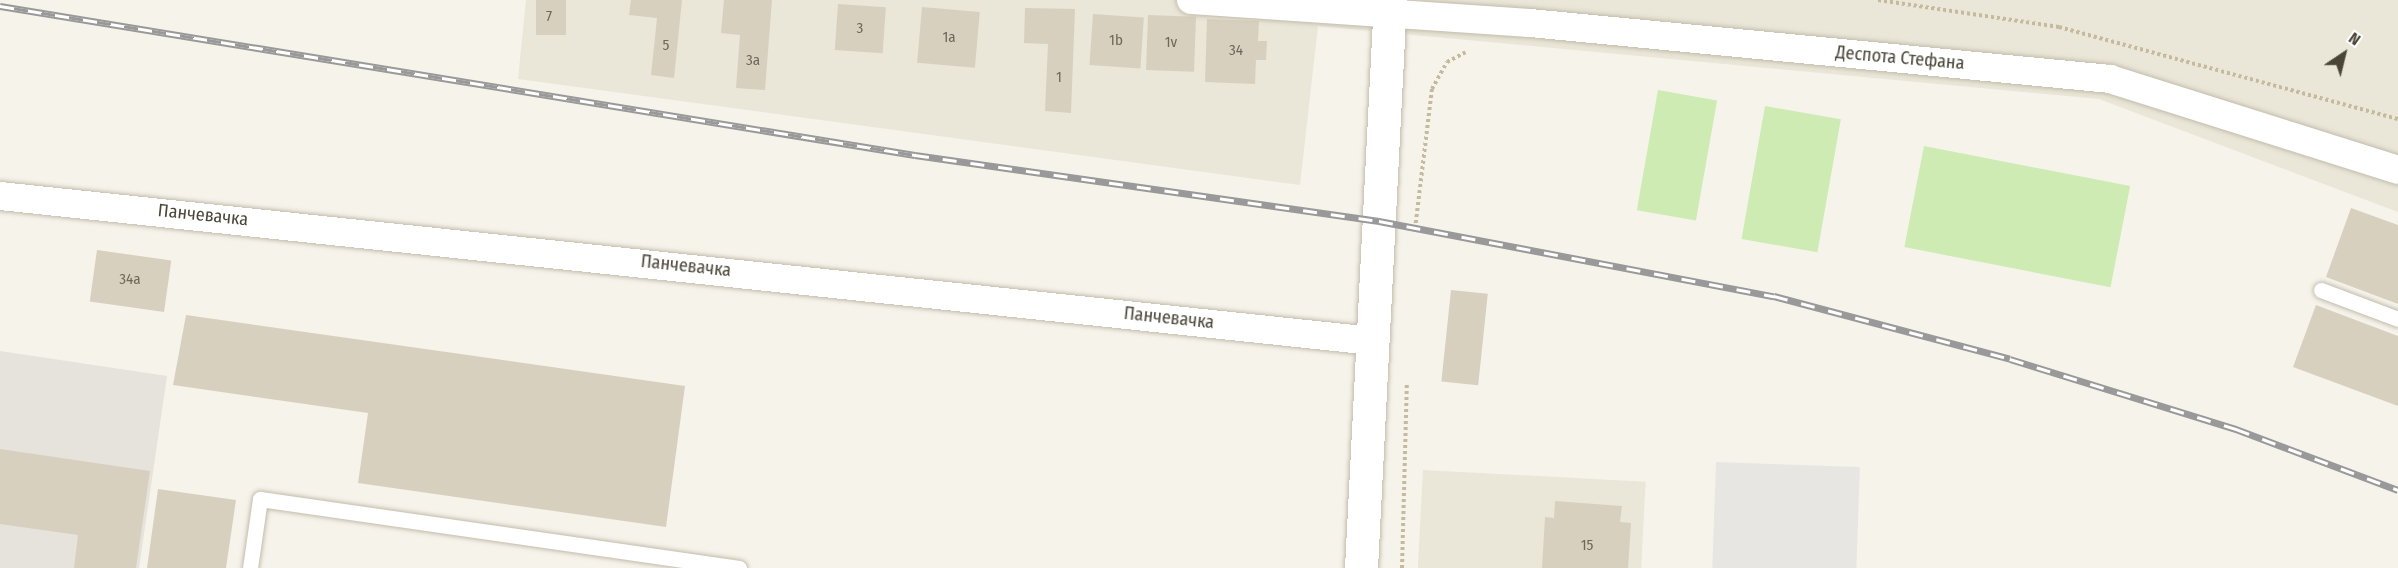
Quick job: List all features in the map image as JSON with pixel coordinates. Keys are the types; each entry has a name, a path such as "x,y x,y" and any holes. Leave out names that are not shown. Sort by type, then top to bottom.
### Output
{"street":[{"name":"Деспота Стефана","path":"1191,0 1389,6 2110,79 2398,170"},
{"path":"1361,568 1389,6"},
{"name":"Панчевачка","path":"0,196 1371,341"}],"lane":[{"path":"2321,291 2398,319"},
{"path":"250,568 260,499 739,568"}],"path":[{"path":"1878,0 2059,27 2398,119"},
{"path":"1414,240 1432,89 1447,62 1474,50"},
{"path":"1402,568 1407,376"}],"shaded area":[{"path":"526,0 2398,0 2398,212 2099,99 1318,26 1300,185 518,79"},
{"path":"0,351 167,376 139,568 0,568"},
{"path":"1716,462 1860,467 1856,568 1712,568"},
{"path":"1423,470 1646,482 1641,568 1418,568"}],"green space":[{"path":"1658,90 1717,100 1696,221 1637,210"},
{"path":"1765,106 1841,119 1817,252 1742,239"},
{"path":"1924,146 2130,186 2110,287 1904,247"}],"building":[{"path":"536,0 566,0 566,35 536,35"},
{"path":"631,0 682,0 674,78 651,75 657,18 629,15"},
{"path":"724,0 772,0 765,90 736,88 740,35 721,33"},
{"path":"838,4 886,7 883,53 835,50"},
{"path":"922,7 980,12 975,68 917,63"},
{"path":"1025,8 1075,9 1071,113 1045,111 1048,44 1024,43"},
{"path":"1093,14 1144,18 1140,68 1089,65"},
{"path":"1148,15 1196,17 1194,72 1146,70"},
{"path":"1207,19 1259,21 1258,41 1267,41 1266,60 1256,60 1255,84 1205,82"},
{"path":"2351,208 2398,225 2398,304 2326,277"},
{"path":"97,250 171,260 164,312 90,301"},
{"path":"1451,290 1488,294 1478,385 1441,381"},
{"path":"2316,305 2398,336 2398,406 2293,367"},
{"path":"186,315 685,386 666,527 358,483 368,413 173,385"},
{"path":"0,449 150,471 136,568 74,568 78,535 0,524"},
{"path":"158,489 236,500 226,568 147,568"},
{"path":"1555,501 1622,506 1620,522 1631,523 1628,568 1542,568 1545,517 1554,518"}],"railway":[{"path":"0,6 915,155 1379,221 1774,296 2010,359 2236,429 2398,490"}]}
